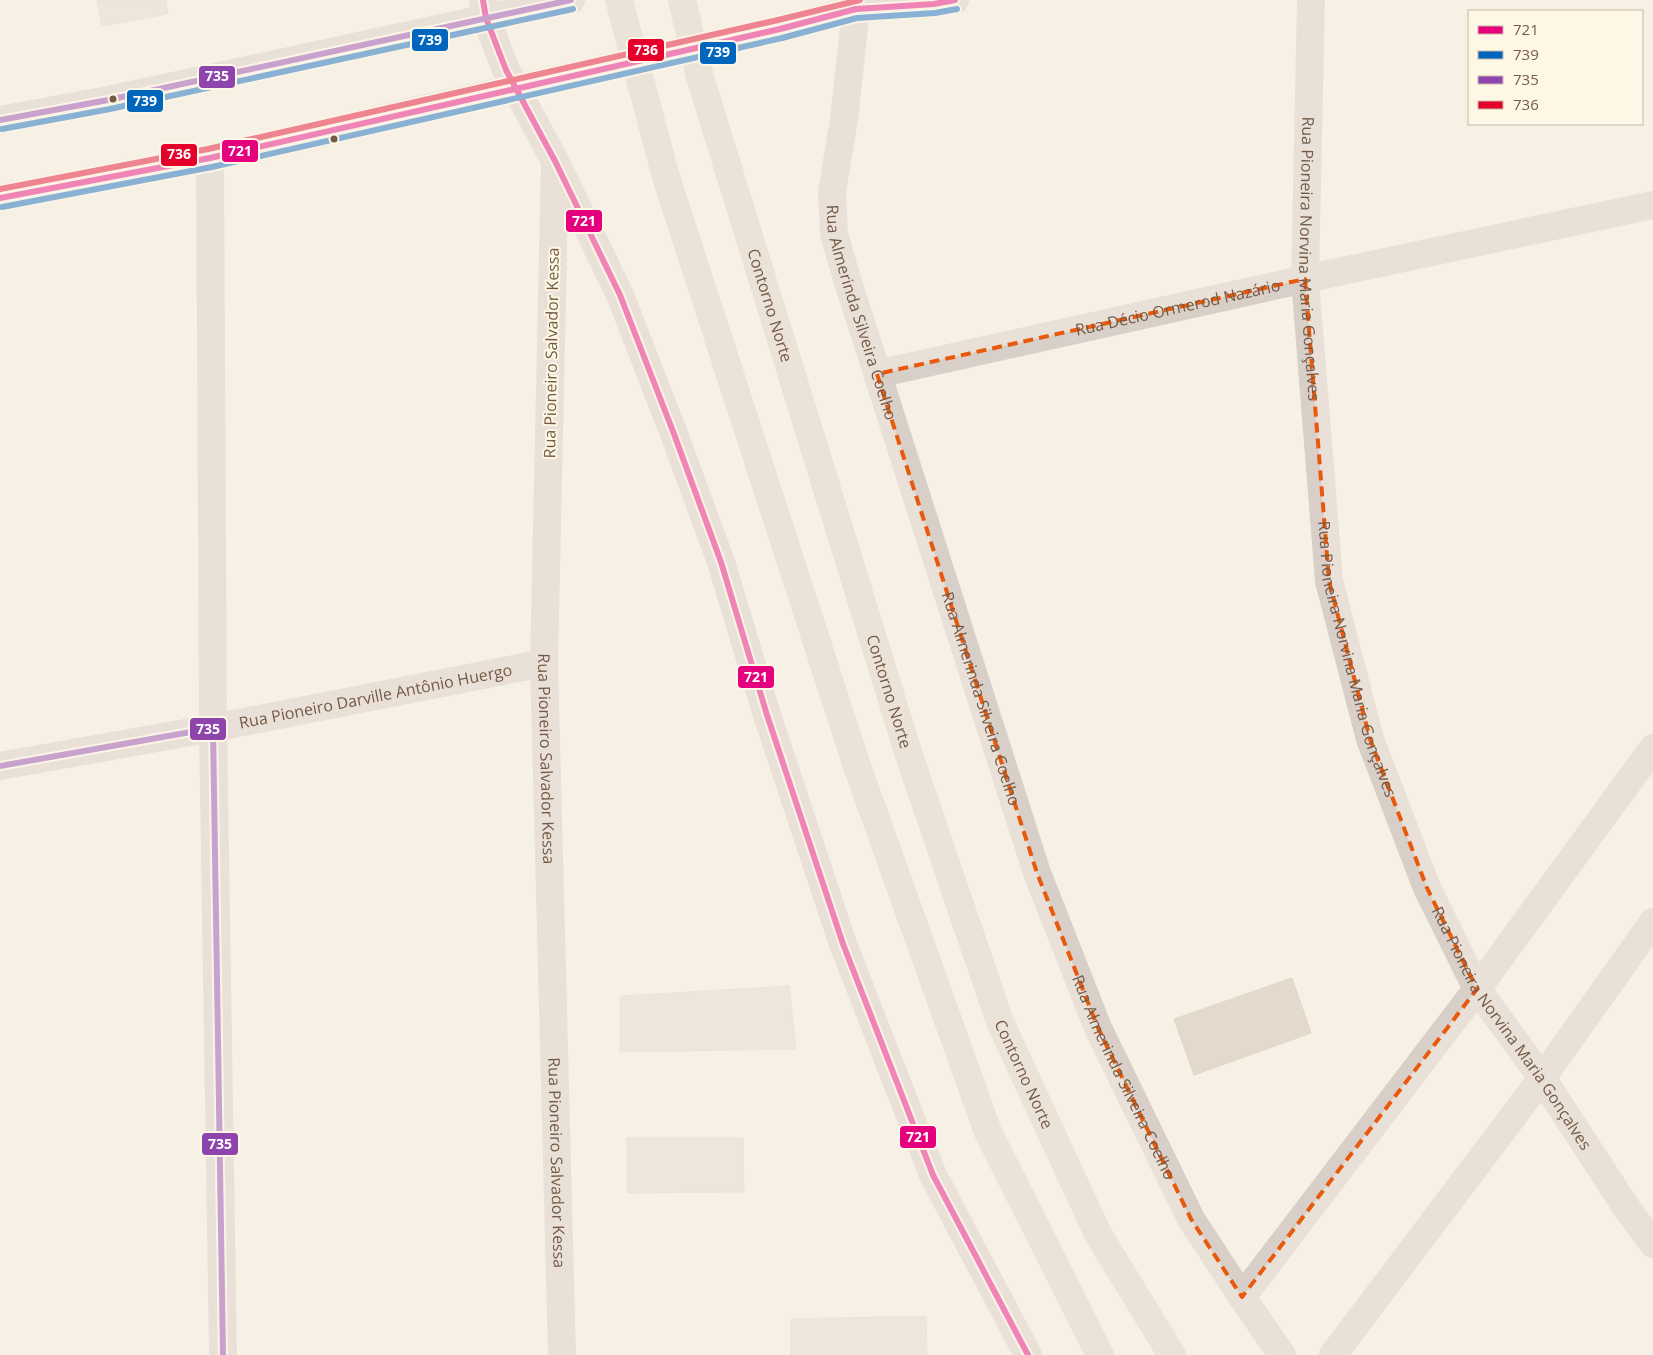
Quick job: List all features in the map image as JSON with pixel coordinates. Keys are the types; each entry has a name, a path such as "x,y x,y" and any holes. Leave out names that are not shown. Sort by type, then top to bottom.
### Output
{"highway":[{"path":"619,0 666,177 864,785 988,1132 1100,1355"},
{"name":"Contorno Norte","path":"682,0 700,77 905,743 1000,1022 1098,1234 1172,1355"}],"street":[{"path":"0,120 108,100 485,9 533,8 571,0"},
{"path":"0,198 210,158 517,89 780,29 859,4 934,4 956,0"},
{"name":"Rua Pioneira Norvina Maria Gonçalves","path":"1310,0 1305,279 1329,581 1370,739 1427,888 1477,989 1542,1078 1626,1207 1653,1244"},
{"name":"Rua Almerinda Silveira Coelho","path":"859,4 844,119 832,192 834,234 847,279 1037,873 1098,1028 1192,1219 1282,1355"},
{"path":"485,9 506,70 555,161 620,295 674,434 721,562 767,715 843,944 933,1175 1028,1355"},
{"path":"210,158 213,728 223,1355"},
{"name":"Rua Pioneiro Salvador Kessa","path":"555,161 544,663 562,1355"},
{"name":"Rua Décio Ormerod Nazário","path":"878,374 1305,279 1653,206"},
{"name":"Rua Pioneiro Darville Antônio Huergo","path":"0,766 213,728 544,663"},
{"path":"1242,1297 1477,989 1653,748"},
{"path":"1333,1355 1542,1078 1653,922"}],"highlighted area":[{"path":"1305,279 1329,581 1370,739 1427,888 1477,989 1242,1297 1191,1219 1098,1028 1037,873 877,374"}],"building":[{"path":"97,0 166,0 168,14 102,26"},
{"path":"1292,978 1311,1033 1194,1075 1174,1019"},
{"path":"789,986 796,1049 620,1052 620,996"},
{"path":"627,1138 743,1138 744,1192 627,1193"},
{"path":"926,1316 927,1355 791,1355 791,1319"}],"transit line":[{"name":"721","path":"483,0 486,18 506,70 555,161 620,295 674,434 721,562 767,715 843,944 933,1175 1028,1355"},
{"name":"735","path":"0,120 108,100 571,0"},
{"name":"736","path":"0,189 208,149 860,0"},
{"name":"721","path":"0,198 210,158 780,29 856,9 934,4 955,0"},
{"name":"739","path":"2,129 110,109 573,9"},
{"name":"739","path":"2,207 212,167 782,38 857,18 935,13 957,9"},
{"name":"735","path":"0,766 213,728 223,1355"}]}
